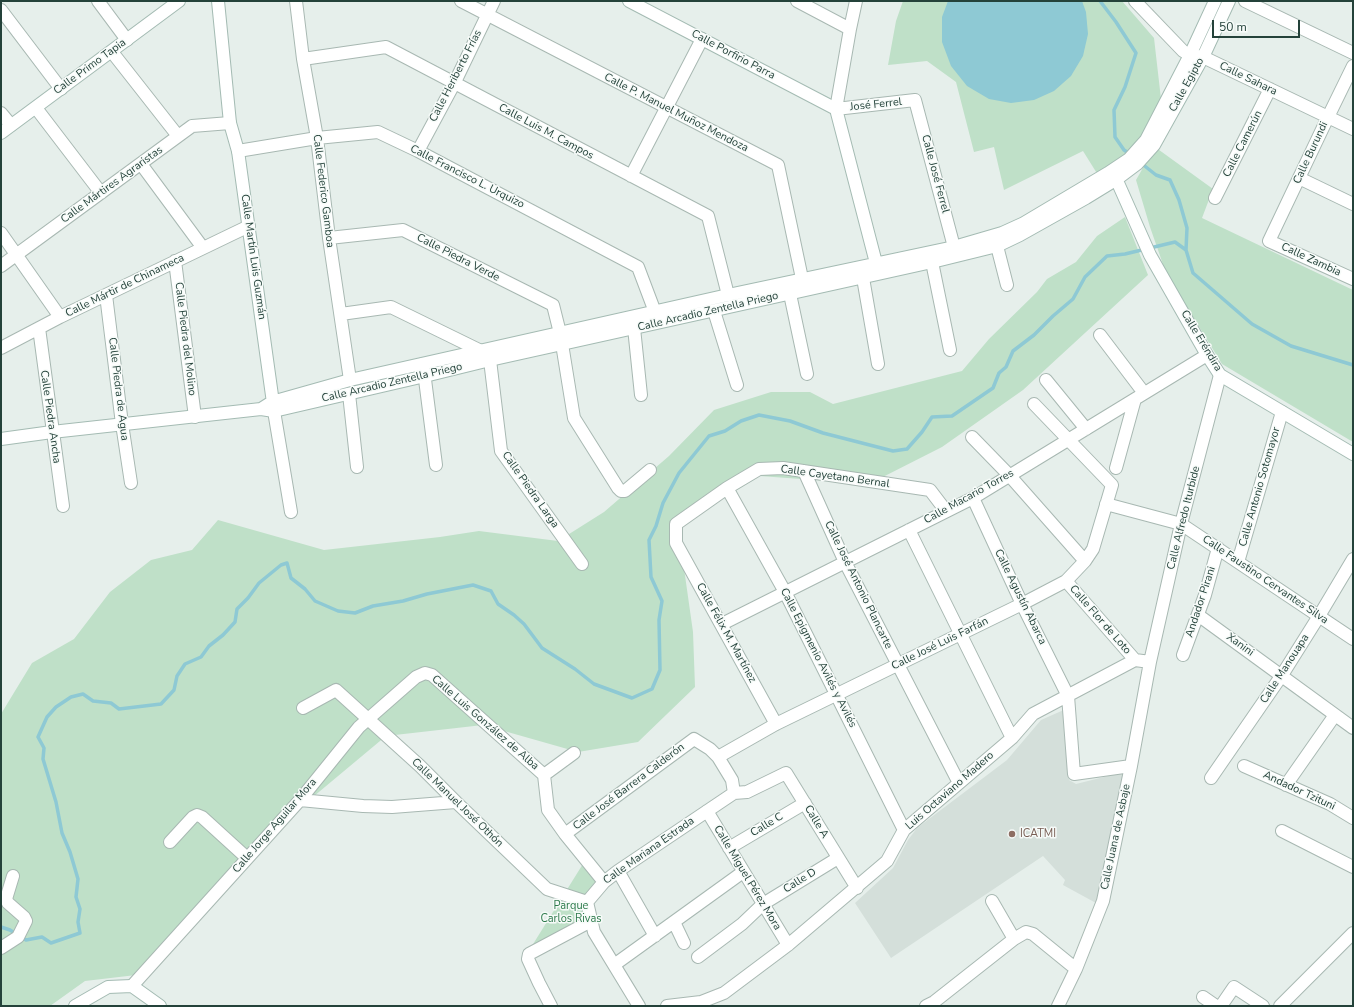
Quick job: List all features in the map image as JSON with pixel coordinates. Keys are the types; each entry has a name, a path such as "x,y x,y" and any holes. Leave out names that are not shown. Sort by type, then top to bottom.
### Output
{"street":[{"path":"98,1 127,40"},
{"name":"Calle Martín Luis Guzmán","path":"218,1 230,123 238,151 273,407 290,512"},
{"name":"Calle Federico Gamboa","path":"296,1 303,59 316,138 350,380"},
{"name":"Calle P. Manuel Muñoz Mendoza","path":"461,1 778,165 803,285"},
{"name":"Calle Heriberto Frías","path":"418,151 454,84 494,1"},
{"name":"Calle Porfirio Parra","path":"629,1 836,109"},
{"path":"797,1 850,29"},
{"path":"856,1 836,109 876,263"},
{"name":"Calle Egipto","path":"1150,142 1215,1"},
{"name":"Calle Egipto","path":"1133,161 1150,142 1203,57 1229,1"},
{"path":"1245,1 1353,53"},
{"name":"Calle Primo Tapia","path":"6,129 112,52 176,2"},
{"path":"1138,2 1183,51 1190,55"},
{"path":"1,10 61,89"},
{"path":"631,176 702,39"},
{"name":"Calle Luis M. Campos","path":"303,59 386,47 708,216 728,295"},
{"path":"112,52 178,136"},
{"name":"Calle Sahara","path":"1190,55 1203,57 1353,129"},
{"name":"Calle Burundi","path":"1270,241 1353,66"},
{"name":"Calle Camerún","path":"1215,198 1270,90"},
{"name":"José Ferrel","path":"836,109 915,100"},
{"name":"Calle José Ferrel","path":"915,100 954,247"},
{"path":"36,108 101,193"},
{"path":"1,113 6,129"},
{"name":"Calle Mártires Agraristas","path":"1,266 192,126 230,123"},
{"name":"Calle Francisco L. Urquizo","path":"238,151 316,138 378,132 418,151 638,267 655,312"},
{"name":"Calle Arcadio Zentella Priego","path":"1,439 261,409 349,394 490,360 655,312 728,295 863,278 932,262 997,246 1020,235 1114,175 1133,161"},
{"path":"141,164 203,248"},
{"name":"Calle Arcadio Zentella Priego","path":"273,407 350,380 481,351 634,328 790,294 803,285 876,263 954,247 1002,233 1114,175"},
{"name":"Calle Eréndira","path":"1114,175 1150,255 1220,375 1353,454"},
{"path":"1299,178 1353,204"},
{"name":"Calle Mártir de Chinameca","path":"1,348 60,317 249,226"},
{"name":"Calle Piedra Verde","path":"329,238 404,230 553,305 561,339 574,418 621,491 625,491 650,470"},
{"path":"1,233 60,317"},
{"name":"Calle Zambia","path":"1270,241 1353,280"},
{"path":"997,246 1007,285"},
{"name":"Calle Piedra del Molino","path":"175,261 195,417"},
{"path":"932,262 950,350"},
{"path":"863,278 878,364"},
{"path":"790,294 807,374"},
{"name":"Calle Piedra de Agua","path":"106,295 131,483"},
{"path":"341,314 391,307 481,351"},
{"path":"714,311 737,385"},
{"name":"Calle Piedra Ancha","path":"39,328 63,506"},
{"path":"634,328 641,395"},
{"path":"1100,335 1139,396 1116,468"},
{"name":"Calle Macario Torres","path":"722,624 973,498 1207,355"},
{"name":"Calle Piedra Larga","path":"490,360 501,451 582,564"},
{"path":"423,364 436,465"},
{"name":"Calle Alfredo Iturbide","path":"1150,662 1181,524 1220,375"},
{"path":"1046,380 1086,429"},
{"path":"349,394 357,467"},
{"path":"1034,404 1067,440"},
{"name":"Calle Antonio Sotomayor","path":"1238,562 1282,412"},
{"path":"972,437 1009,475 1085,561"},
{"name":"Calle José Luis Farfán","path":"718,757 776,724 960,635 1066,581 1093,550 1112,485 1067,440"},
{"name":"Calle Cayetano Bernal","path":"676,543 676,524 727,488 759,469 783,468 930,490 946,511"},
{"name":"Calle José Antonio Plancarte","path":"804,471 845,562 959,784"},
{"name":"Calle Epigmenio Avilés y Avilés","path":"727,488 785,592 904,830"},
{"name":"Calle Agustín Abarca","path":"973,498 1022,604 1068,696"},
{"name":"Calle Faustino Cervantes Silva","path":"1106,504 1181,524 1353,639"},
{"path":"909,530 1012,738"},
{"name":"Calle Félix M. Martínez","path":"676,543 776,724"},
{"name":"Andador Pirani","path":"1184,655 1205,595 1218,548"},
{"name":"Calle Manouapa","path":"1211,778 1282,675 1320,616 1353,559"},
{"name":"Calle Flor de Loto","path":"1066,581 1135,660"},
{"name":"Xanini","path":"1198,615 1353,728"},
{"path":"1135,660 1150,662"},
{"name":"Luis Octaviano Madero","path":"667,1006 703,1004 724,993 788,945 887,861 904,830 1012,738 1034,714 1135,660"},
{"name":"Calle Juana de Asbaje","path":"1058,1006 1076,968 1102,901 1131,766 1150,662"},
{"name":"Calle Jorge Aguilar Mora","path":"132,986 300,800 359,727 416,678 425,673"},
{"name":"Calle Luis González de Alba","path":"425,673 432,675 544,775"},
{"name":"Calle Manuel José Othón","path":"303,708 336,690 420,766 547,888 587,902"},
{"path":"1068,696 1074,774 1131,766"},
{"path":"1286,785 1335,715"},
{"name":"Calle José Barrera Calderón","path":"565,834 694,739 710,749 718,757"},
{"path":"574,753 544,775 548,810 565,834 604,882"},
{"path":"718,757 732,780 734,793"},
{"name":"Andador Tzituni","path":"1244,766 1330,804 1353,818"},
{"name":"Calle A","path":"734,793 747,792 786,773 856,888"},
{"name":"Calle Mariana Estrada","path":"587,902 604,882 618,871 734,793"},
{"path":"300,800 363,806 392,807 456,802"},
{"name":"Calle C","path":"729,848 805,803"},
{"name":"Calle Miguel Pérez Mora","path":"707,811 788,945"},
{"path":"170,842 193,817 197,815 202,816 248,858"},
{"path":"1282,831 1353,867"},
{"name":"Calle D","path":"698,957 742,924 762,904 838,858"},
{"path":"618,871 655,936"},
{"path":"614,965 743,872"},
{"path":"1,948 18,937 26,921 24,917 8,903 6,899 13,876"},
{"path":"992,901 1014,939"},
{"path":"587,902 594,932 638,1006"},
{"path":"551,1006 528,959 529,954 591,921"},
{"path":"674,922 684,943"},
{"path":"926,1006 934,1002 1014,939 1026,932 1032,934 1076,968"},
{"path":"1280,1006 1353,933"},
{"path":"75,1006 108,987 132,986 160,1006"},
{"path":"1220,1006 1234,987 1263,1006"},
{"path":"1203,997 1216,1006"}],"shaded area":[{"name":"ICATMI","path":"1066,709 1069,780 1076,784 1124,772 1096,903 1063,885 1065,880 1043,856 891,958 855,903 893,868 908,840 917,828 1007,760 1041,720"}],"green space":[{"path":"903,1 1122,1 1154,38 1161,99 1138,142 1116,165 1098,175 1083,151 1004,190 994,147 974,152 956,82 927,61 888,65 896,21"},
{"path":"1155,147 1213,189 1202,218 1353,290 1353,442 1222,364 1166,273 1150,227 1136,180"},
{"path":"1125,217 1148,275 1023,390 942,447 869,484 760,476 678,526 693,632 695,687 638,742 578,752 483,725 386,736 265,837 136,975 85,981 50,1006 1,1006 1,714 32,663 74,639 110,592 151,560 192,550 218,520 324,550 440,537 479,531 558,541 604,512 669,456 714,410 771,392 810,392 833,404 962,371 989,339 1037,292 1047,279 1076,262 1097,236"},
{"name":"Parque Carlos Rivas","path":"586,859 603,881 586,900 589,922 530,949"}],"water":[{"path":"948,1 1082,1 1086,12 1088,34 1083,56 1071,76 1054,91 1034,100 1011,103 989,99 967,86 951,66 942,42 942,17"}],"waterway":[{"path":"1100,1 1116,22 1136,53 1125,87 1114,110 1115,137 1124,150 1130,154"},
{"path":"1141,163 1156,175 1170,180 1179,200 1187,228 1186,250 1193,273 1252,324 1291,346 1353,365"},
{"path":"1,927 10,930 26,940 42,937 51,943 80,933 78,922 80,909 76,897 78,879 70,852 62,833 56,802 43,759 44,748 38,737 47,717 56,707 71,697 83,694 93,701 111,703 119,709 161,704 174,690 177,676 185,664 201,657 209,646 223,635 235,622 237,609 248,598 259,583 281,565 287,563 291,578 305,589 315,601 338,611 355,613 373,606 403,601 427,594 473,585 491,591 498,604 524,624 542,648 575,669 594,684 632,698 652,689 660,670 659,620 662,601 651,577 649,540 656,526 663,503 679,473 709,436 725,431 741,421 759,415 790,421 823,433 893,451 907,449 922,432 932,417 952,416 993,388 999,373 1006,367 1013,351 1034,335 1073,299 1085,277 1107,256 1125,254 1175,242 1186,250"}],"place":[{"name":"ICATMI","path":"1012,834"}]}
